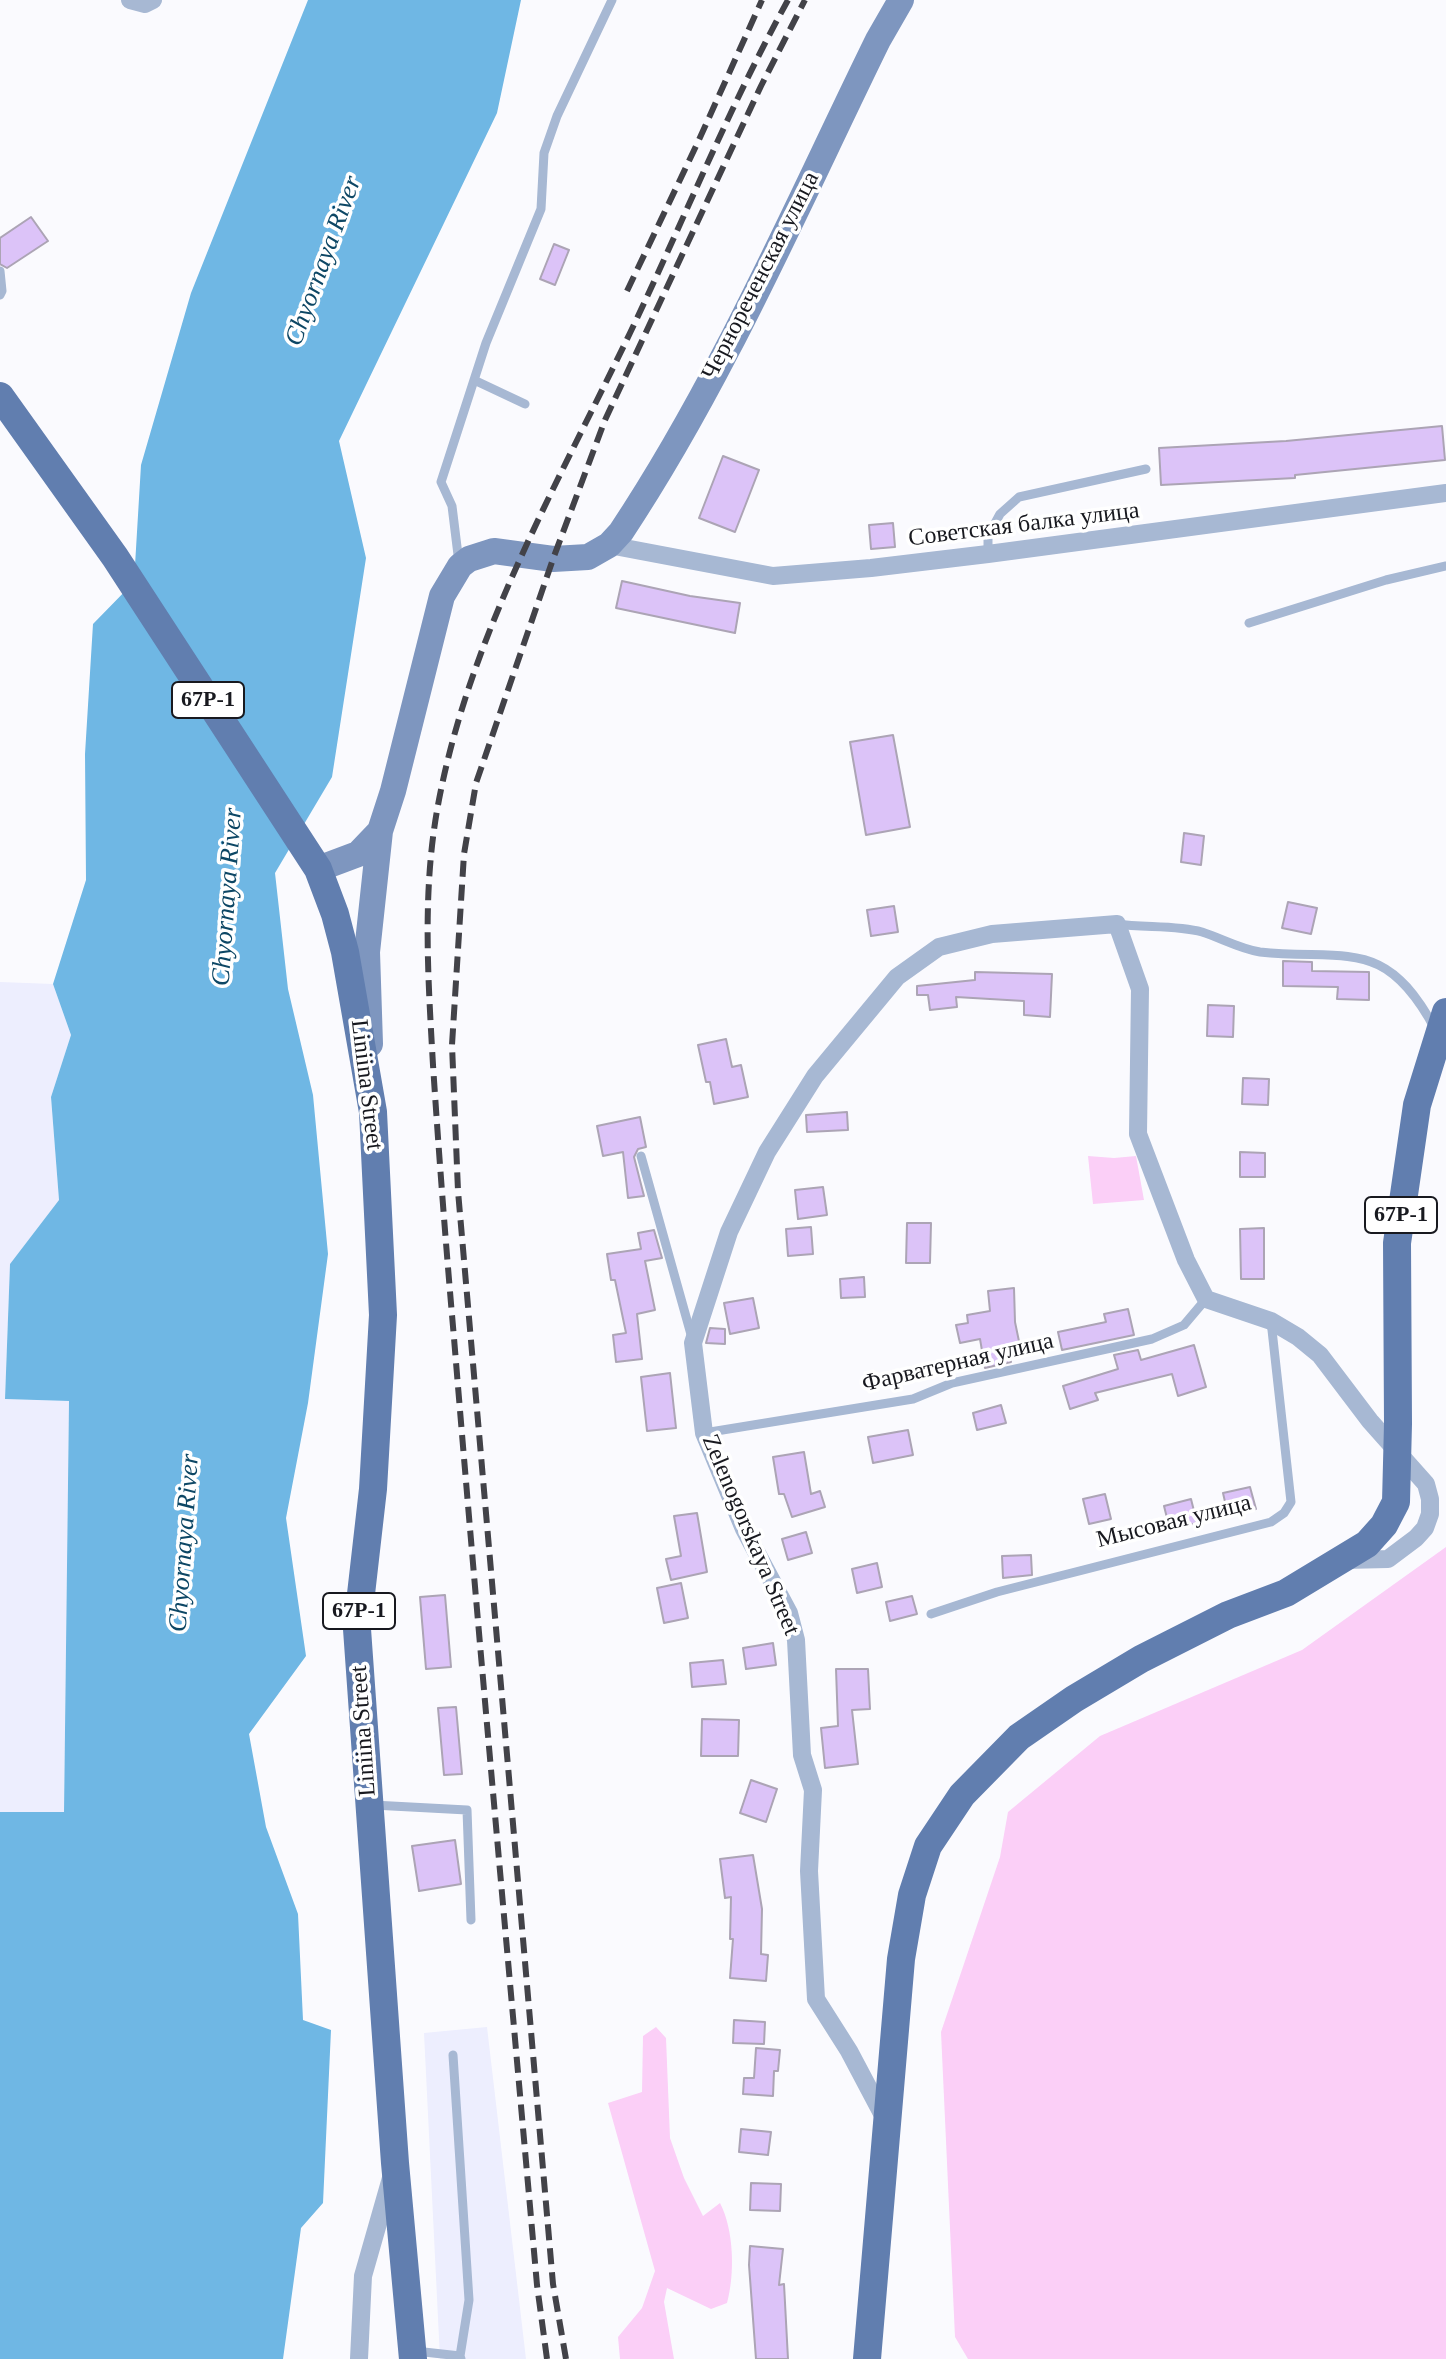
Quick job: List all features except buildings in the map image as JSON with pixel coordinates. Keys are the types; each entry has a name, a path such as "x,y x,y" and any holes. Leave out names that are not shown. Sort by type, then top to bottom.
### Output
{"main road":[{"name":"Чернореченская улица","path":"609,545 651,485 722,356 878,40 901,0"},
{"name":"67Р-1","path":"0,396 115,557 318,869"},
{"path":"373,1112 367,952 380,831 442,596 460,566 469,559 494,551 572,560 588,557 609,545"},
{"path":"318,869 358,854 380,831"},
{"name":"Liniina Street","path":"318,869 345,952 373,1112 383,1315 373,1489 357,1629 395,2163 412,2355"},
{"name":"67Р-1","path":"867,2359 901,1959 912,1895 928,1846 962,1795 1019,1737 1141,1659 1228,1615 1286,1593 1367,1544 1384,1525 1396,1502 1397,1243 1417,1105 1442,1024"}],"street":[{"path":"130,0 145,4 153,0"},
{"name":"Советская балка улица","path":"609,545 773,576 988,554 1446,493"},
{"path":"1117,924 1140,989 1138,1134 1186,1260 1206,1299 1271,1321 1320,1355 1343,1387 1426,1484 1430,1514 1425,1528 1416,1538 1388,1559 1341,1560"},
{"name":"Zelenogorskaya Street","path":"886,2123 849,2051 816,1999 809,1871 813,1790 802,1755 796,1640 789,1613 744,1529 704,1433 693,1343 729,1232 767,1152 815,1076 897,977 939,947 992,934 1117,924"},
{"path":"359,2359 363,2276 395,2163"}],"lane":[{"path":"460,566 452,506 441,482 486,343 541,209 544,153 557,116 612,0"},
{"path":"0,271 0,295"},
{"path":"474,380 525,404"},
{"path":"988,554 988,536 1000,514 1019,497 1146,469"},
{"path":"1249,623 1386,580 1446,566"},
{"path":"1117,924 1199,931 1257,951 1354,955 1393,971 1442,1024"},
{"path":"641,1156 693,1343"},
{"name":"Фарватерная улица","path":"704,1433 913,1399 952,1383 1152,1339 1184,1325 1206,1299"},
{"name":"Мысовая улица","path":"931,1614 997,1592 1279,1518 1291,1502 1271,1321"},
{"path":"369,1805 467,1810 471,1920"},
{"path":"412,2355 461,2357 469,2300 453,2055"}],"shaded area":[{"path":"0,982 53,984 71,1035 51,1097 59,1200 10,1264 5,1399 69,1401 64,1813 0,1812"},
{"path":"1088,1156 1136,1156 1144,1200 1093,1204"},
{"path":"1446,1547 1446,2359 968,2359 955,2337 941,2032 1000,1857 1008,1812 1100,1736 1302,1650"},
{"path":"487,2027 526,2359 440,2359 424,2033"},
{"path":"656,2027 666,2038 670,2138 684,2178 703,2216 720,2203 725,2214 732,2252 731,2279 727,2303 711,2309 667,2288 664,2302 674,2359 620,2359 618,2337 642,2308 655,2271 608,2103 642,2092 643,2036"}],"water":[{"name":"Chyornaya River","path":"308,0 521,0 497,113 339,441 366,558 332,777 275,873 288,989 313,1095 328,1254 308,1403 286,1518 306,1656 249,1734 266,1827 298,1914 303,2020 331,2030 323,2203 301,2228 283,2359 0,2359 0,1812 64,1812 69,1401 5,1399 10,1264 59,1200 51,1097 71,1035 53,984 86,880 85,754 93,624 134,582 141,465 191,293"}],"railway":[{"path":"627,291 762,0"},
{"path":"547,2359 537,2285 440,1167 428,967 428,902 433,838 452,743 493,622 726,123 788,0"},
{"path":"566,2359 553,2284 458,1191 452,1045 464,854 476,783 553,559 605,420 761,86 805,0"}]}
